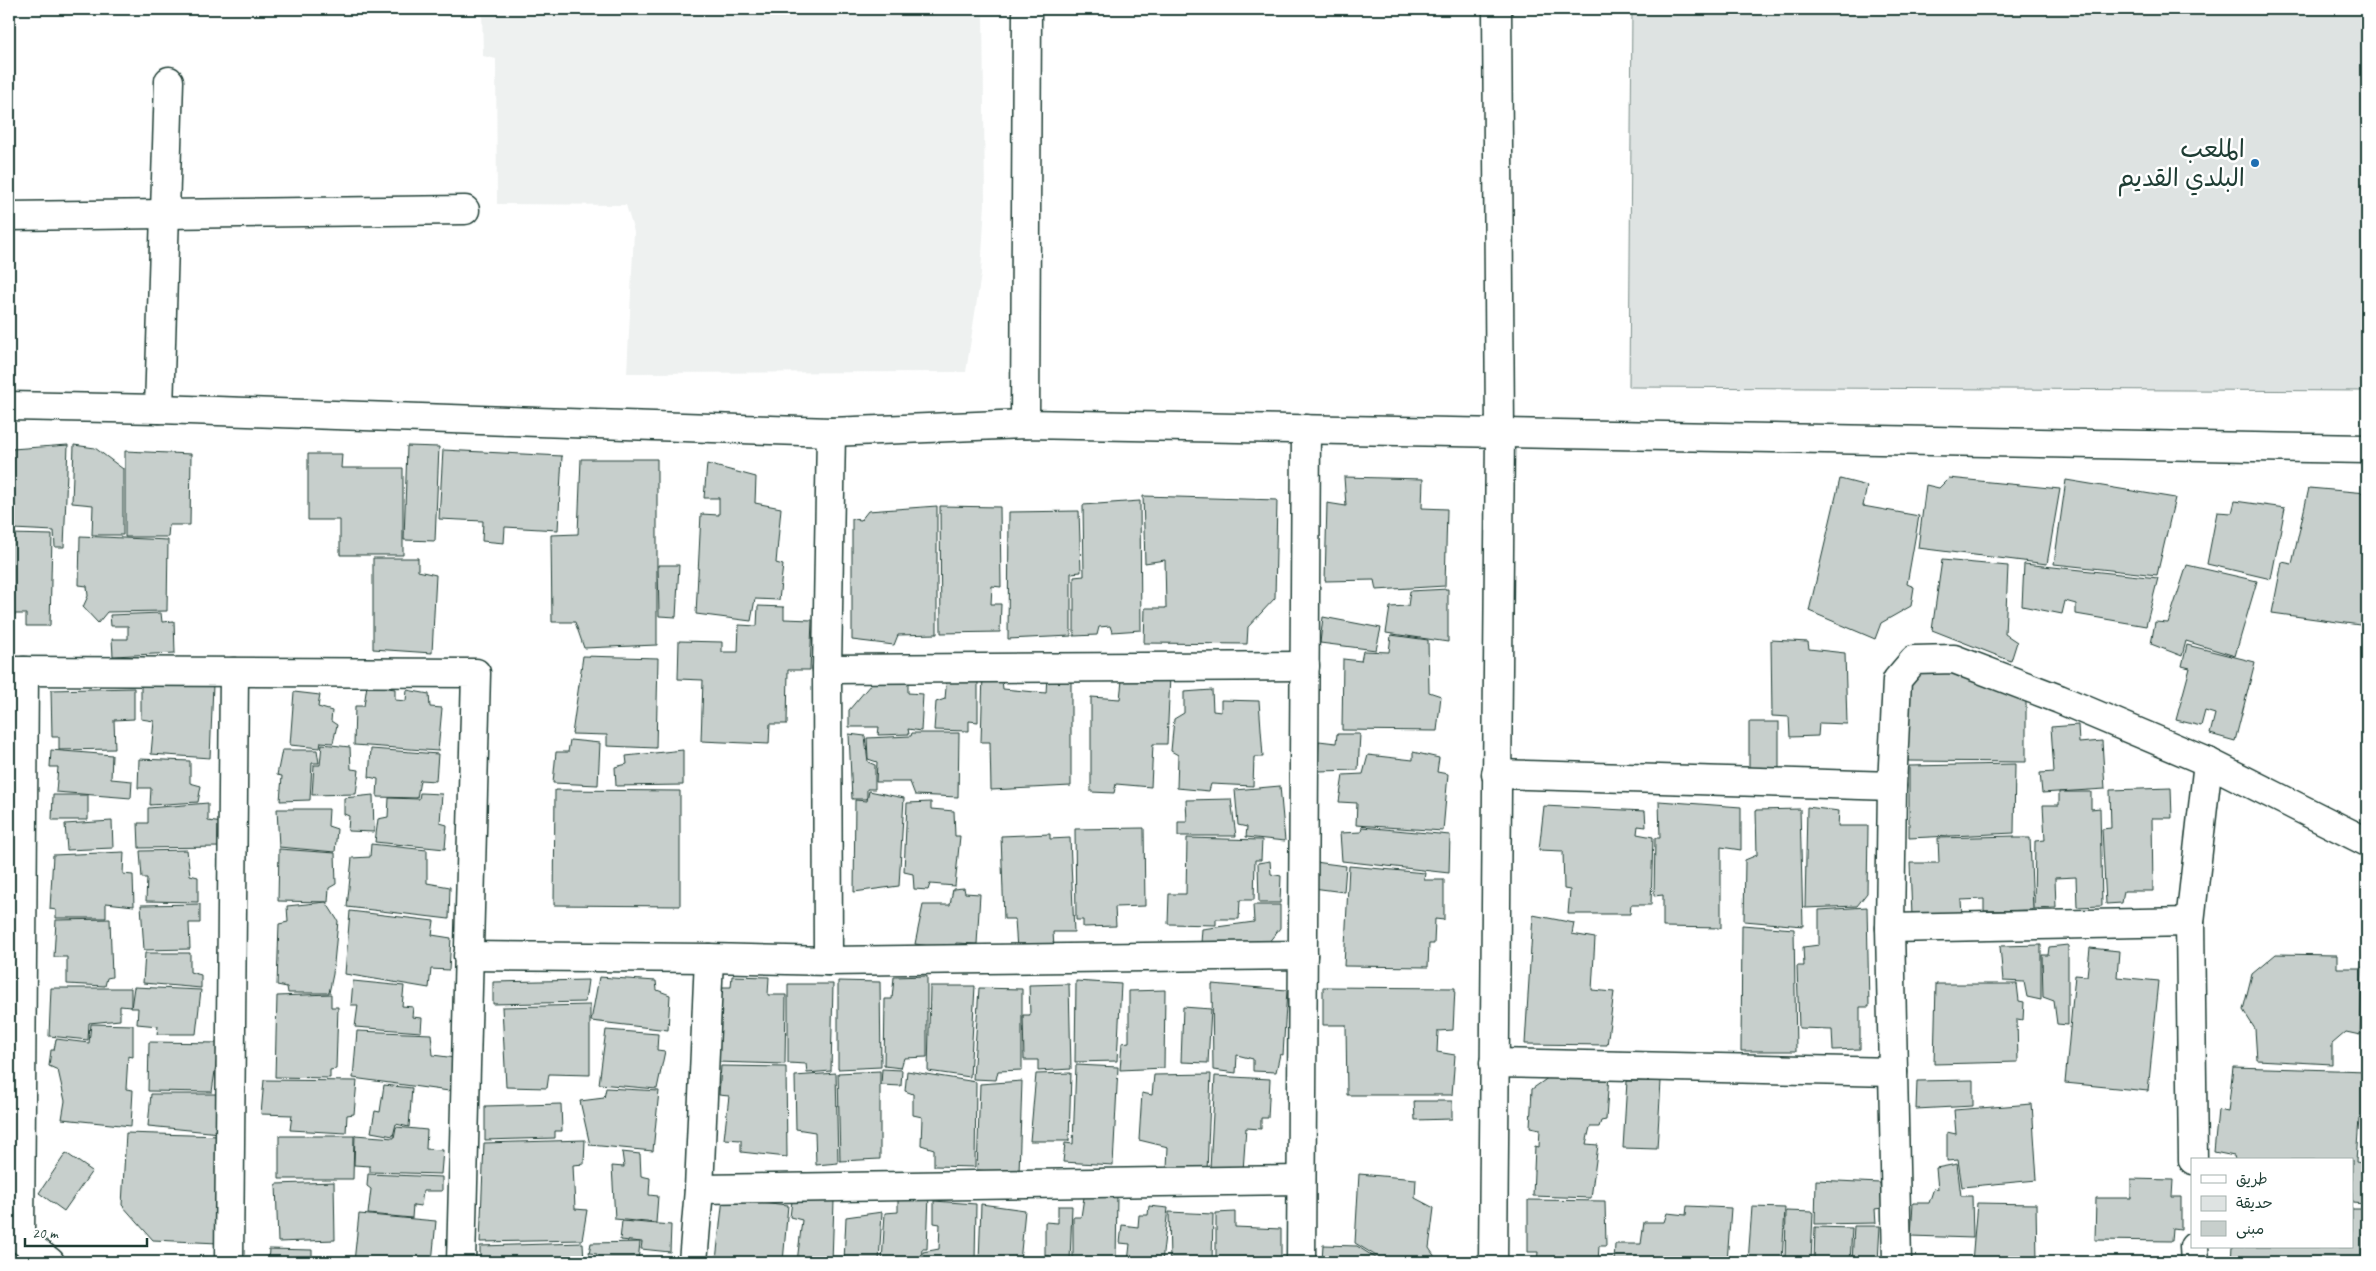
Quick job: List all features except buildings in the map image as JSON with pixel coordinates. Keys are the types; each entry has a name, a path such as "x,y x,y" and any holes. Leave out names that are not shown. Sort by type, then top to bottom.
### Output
{"street":[{"path":"1025,424 1027,9"},
{"path":"1493,1262 1500,432 1497,9"},
{"path":"159,409 169,82"},
{"path":"9,216 465,210"},
{"path":"9,406 159,409 831,432 1025,424 2367,449"},
{"path":"1301,1262 1306,429"},
{"path":"828,961 827,669 831,432"},
{"path":"1897,1262 1890,928 1892,786 1897,680 1914,660 1954,659 2059,699 2208,762 2367,842"},
{"path":"827,669 1305,666"},
{"path":"50,1262 14,1235 16,671 476,673 461,1262"},
{"path":"229,1262 234,672"},
{"path":"2193,1158 2190,922 2208,762"},
{"path":"1496,774 1892,786"},
{"path":"1890,928 2190,922"},
{"path":"468,956 828,961 1303,955"},
{"path":"693,1262 699,1189 709,958"},
{"path":"1494,1063 1893,1072"},
{"path":"699,1189 1302,1180"},
{"path":"2194,1248 2195,1262"}],"shaded area":[{"path":"482,9 983,9 985,203 981,274 966,372 627,373 634,232 626,205 497,204 496,59 483,56"}],"green space":[{"path":"1632,9 2367,9 2367,391 1629,387"}],"place":[{"name":"الملعب البلدي القديم","path":"2255,163"}]}
